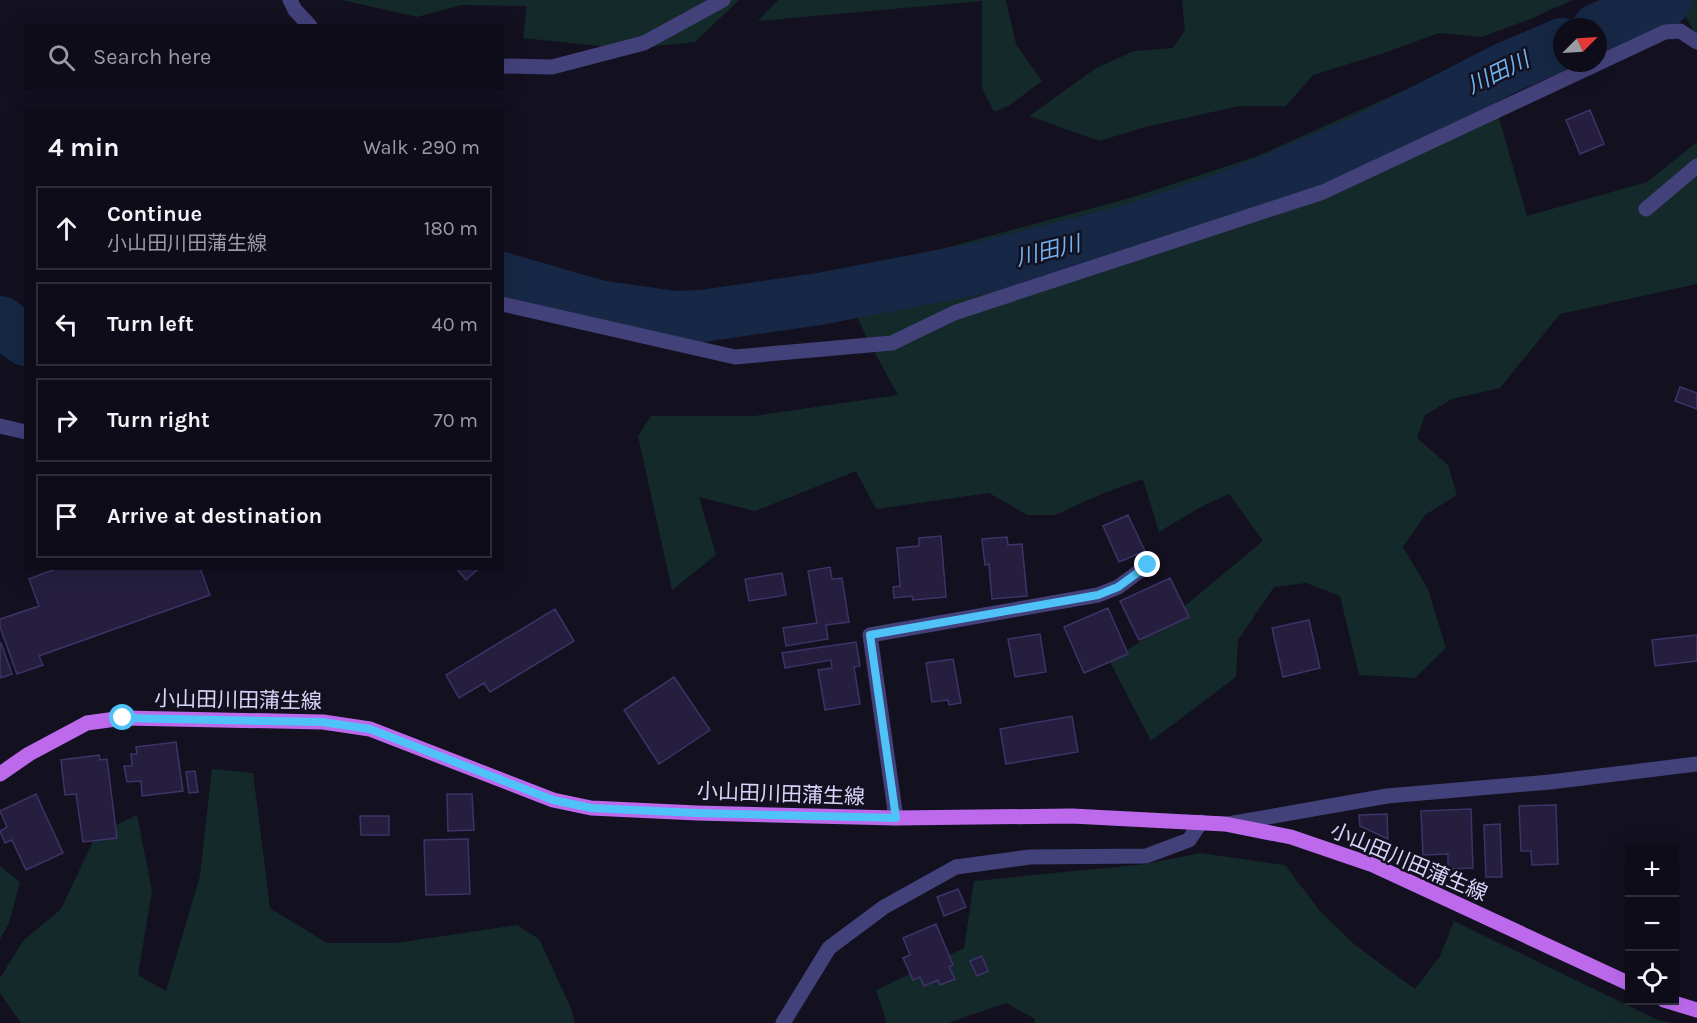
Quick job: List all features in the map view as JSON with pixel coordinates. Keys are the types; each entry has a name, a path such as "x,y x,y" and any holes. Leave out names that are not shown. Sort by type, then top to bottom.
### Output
{"main road":[{"name":"小山田川田蒲生線","path":"0,774 29,754 87,723 123,718 322,722 370,729 553,800 591,808 896,818 1072,816 1225,824 1291,837 1373,865 1625,982"},
{"path":"1679,1005 1697,1010"}],"street":[{"path":"290,0 295,10 308,24"},
{"path":"504,66 552,67 644,42 723,0"},
{"path":"504,304 735,357 892,343 954,313 1323,192 1665,32 1680,31 1697,42"},
{"path":"1647,209 1697,166"},
{"path":"0,426 24,432"},
{"path":"896,818 870,635 1098,595 1118,587 1148,565"},
{"path":"1225,824 1387,796 1550,782 1697,764"},
{"path":"783,1023 829,948 884,908 956,867 1030,857 1146,856 1189,840 1201,822"}],"green space":[{"path":"342,0 739,0 695,42 627,49 523,38 527,6 461,5 417,17"},
{"path":"778,0 1006,0 1016,44 1042,81 1010,105 994,112 982,88 982,1 758,21"},
{"path":"1182,0 1573,0 1482,37 1439,33 1313,75 1286,106 1239,106 1146,127 1099,141 1029,116 1096,68 1134,51 1173,48 1185,30"},
{"path":"1676,0 1697,0 1697,37"},
{"path":"1447,71 1493,97 1527,216 1647,182 1697,142 1697,284 1560,314 1500,388 1452,399 1425,415 1417,438 1448,465 1457,495 1425,515 1403,547 1428,589 1446,648 1415,678 1359,675 1340,596 1306,583 1274,587 1238,640 1236,677 1151,741 1110,662 1152,633 1263,541 1229,494 1199,508 1159,532 1143,479 1104,493 1055,515 1027,515 989,493 876,509 856,471 755,511 699,497 716,555 672,590 638,436 651,416 754,416 898,395 871,346 838,277 1130,198 1258,156"},
{"path":"212,769 253,773 270,908 327,943 396,943 517,925 539,939 571,1008 575,1023 21,1023 0,993 0,978 23,941 61,909 96,835 137,815 152,891 138,975 166,991 200,876"},
{"path":"1200,853 1285,865 1320,911 1355,945 1415,989 1440,956 1454,921 1625,1005 1658,1020 1672,1023 1035,1023 1035,1019 1006,1003 948,1023 887,1023 876,990 964,948 974,881 1146,864"},
{"path":"0,866 20,882 9,923 0,939"}],"building":[{"path":"1590,110 1604,144 1580,154 1566,120"},
{"path":"1680,387 1697,393 1697,409 1675,401"},
{"path":"1128,515 1145,551 1119,562 1103,526"},
{"path":"941,536 946,597 913,600 912,596 894,598 893,587 900,586 897,548 919,546 919,538"},
{"path":"1007,537 1008,545 1022,544 1027,596 992,599 989,564 985,565 982,539"},
{"path":"830,567 832,579 842,578 849,622 826,625 828,639 786,646 783,628 817,623 808,571"},
{"path":"53,570 201,570 210,595 39,656 43,665 17,674 0,627 0,619 39,606 29,579"},
{"path":"458,570 477,570 466,580"},
{"path":"782,573 786,595 749,601 745,579"},
{"path":"1170,578 1189,617 1139,640 1120,601"},
{"path":"1108,608 1128,654 1084,673 1064,627"},
{"path":"555,609 574,641 490,692 484,683 459,698 446,675"},
{"path":"1309,620 1320,668 1283,677 1272,628"},
{"path":"1040,634 1046,672 1015,677 1008,639"},
{"path":"1697,635 1697,661 1655,666 1652,640"},
{"path":"856,642 860,666 854,667 860,704 825,710 818,670 832,668 831,660 785,668 782,653"},
{"path":"0,644 12,674 0,678"},
{"path":"953,659 961,703 949,705 948,700 932,702 926,663"},
{"path":"674,677 710,730 659,764 624,710"},
{"path":"1072,716 1078,752 1006,764 1000,729"},
{"path":"176,742 183,791 142,796 141,781 127,782 124,766 132,766 131,754 137,754 136,747"},
{"path":"99,755 100,760 107,759 117,838 83,842 76,794 65,795 61,760"},
{"path":"195,771 198,792 189,793 186,772"},
{"path":"36,794 63,853 26,870 12,840 5,843 0,831 7,827 0,811"},
{"path":"447,794 472,794 474,830 448,831"},
{"path":"1556,805 1558,864 1532,865 1531,851 1521,851 1519,806"},
{"path":"1471,809 1473,868 1448,869 1448,854 1423,855 1421,811"},
{"path":"1387,814 1388,839 1360,826 1359,815"},
{"path":"360,816 389,816 389,835 361,835"},
{"path":"1500,824 1502,877 1486,877 1484,825"},
{"path":"468,839 470,894 426,895 424,840"},
{"path":"958,889 966,907 944,916 937,897"},
{"path":"936,924 953,965 949,967 955,979 940,985 938,980 924,986 920,977 913,980 903,958 910,955 903,938"},
{"path":"982,956 988,971 977,976 970,961"}],"waterway":[{"name":"川田川","path":"1607,25 1666,0"},
{"name":"川田川","path":"504,279 598,306 674,317 702,316 819,299 980,268 1131,230 1237,194 1361,142 1506,68 1553,48"},
{"name":"川田川","path":"0,322 24,339"}],"route":[{"path":"123,718 322,722 370,729 553,800 591,808 896,818 870,635 1098,595 1118,587 1148,565"}]}
